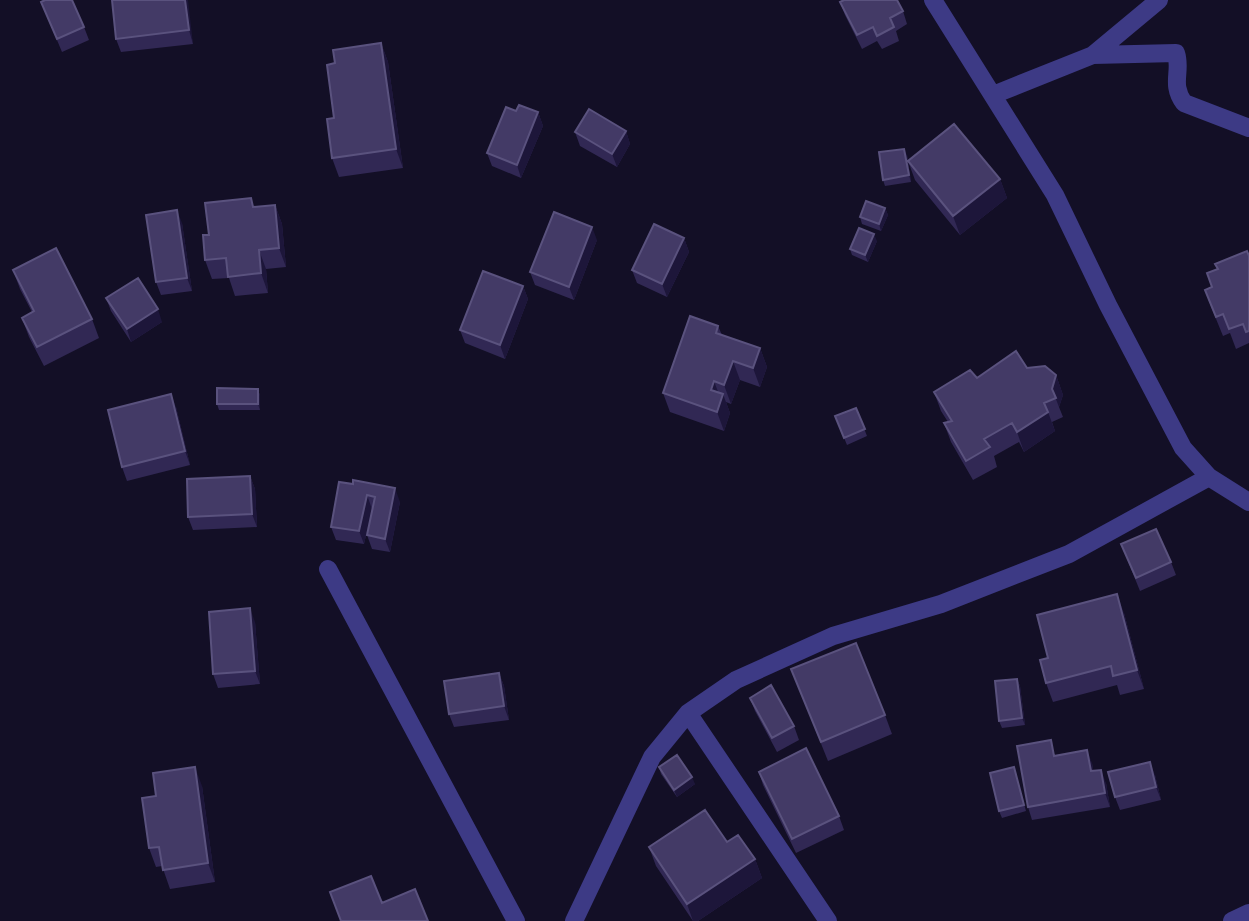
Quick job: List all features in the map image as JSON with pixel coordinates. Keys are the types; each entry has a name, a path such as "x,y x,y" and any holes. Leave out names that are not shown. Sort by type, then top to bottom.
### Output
{"street":[{"path":"933,0 1055,195 1183,448 1209,477 1246,499"},
{"path":"993,95 1093,55 1159,0"},
{"path":"1093,55 1176,53 1176,85 1184,103 1249,128"},
{"path":"574,921 652,757 688,713 736,680 833,636 941,604 1069,554 1209,477"},
{"path":"328,569 516,921"},
{"path":"688,713 828,921"},
{"path":"1232,921 1249,913"}],"building":[{"path":"72,0 84,27 57,39 41,2"},
{"path":"112,0 185,0 189,30 116,39"},
{"path":"897,0 903,11 890,18 894,27 877,36 873,27 857,35 840,2"},
{"path":"381,43 396,149 332,158 327,119 334,118 327,65 335,63 333,50"},
{"path":"519,105 538,112 517,165 487,153 506,107 516,111"},
{"path":"589,109 626,131 612,154 575,132"},
{"path":"954,124 1000,179 953,216 908,161"},
{"path":"904,149 909,175 883,180 879,152"},
{"path":"251,198 253,207 275,205 279,248 259,250 261,273 228,277 226,258 205,260 203,235 209,235 205,203"},
{"path":"866,201 885,208 879,224 860,217"},
{"path":"177,210 187,278 156,282 146,215"},
{"path":"554,212 592,227 569,287 530,272"},
{"path":"654,224 684,238 662,284 632,270"},
{"path":"859,228 874,234 865,255 850,249"},
{"path":"56,248 92,319 37,347 22,318 34,311 13,270"},
{"path":"1247,251 1249,331 1246,332 1243,324 1229,329 1223,314 1216,317 1205,290 1212,287 1207,273 1218,269 1215,264"},
{"path":"483,271 523,286 500,345 460,330"},
{"path":"138,278 158,309 127,329 106,298"},
{"path":"690,316 718,326 716,333 760,348 753,368 733,361 724,385 714,381 711,390 723,394 717,412 663,393"},
{"path":"1016,351 1027,368 1045,366 1056,375 1052,389 1056,398 1044,403 1048,412 1017,432 1012,423 984,439 990,447 966,461 944,423 952,421 934,392 970,370 977,378"},
{"path":"217,388 258,389 258,404 217,404"},
{"path":"171,394 185,451 122,467 108,410"},
{"path":"856,408 865,429 844,438 835,416"},
{"path":"250,476 252,514 188,517 187,479"},
{"path":"353,480 395,488 385,539 367,535 375,497 367,495 359,531 331,527 339,482 353,484"},
{"path":"1156,529 1171,562 1136,578 1121,544"},
{"path":"1117,594 1137,670 1113,676 1111,666 1046,683 1040,660 1048,658 1037,615"},
{"path":"250,608 255,671 213,674 209,612"},
{"path":"856,643 885,715 821,742 791,669"},
{"path":"499,673 504,706 449,714 444,681"},
{"path":"1017,679 1022,718 999,721 995,681"},
{"path":"771,685 794,726 772,738 750,698"},
{"path":"1051,740 1054,756 1087,750 1091,771 1101,770 1105,793 1028,807 1017,746"},
{"path":"806,748 839,816 792,839 759,772"},
{"path":"677,755 692,777 674,790 659,767"},
{"path":"1150,762 1156,787 1115,797 1108,772"},
{"path":"195,767 208,863 163,870 159,847 149,848 142,798 156,796 153,773"},
{"path":"1014,767 1024,805 999,811 990,773"},
{"path":"705,810 727,842 738,835 755,859 687,904 649,847"},
{"path":"371,876 382,903 415,889 428,921 341,921 330,892"}]}
